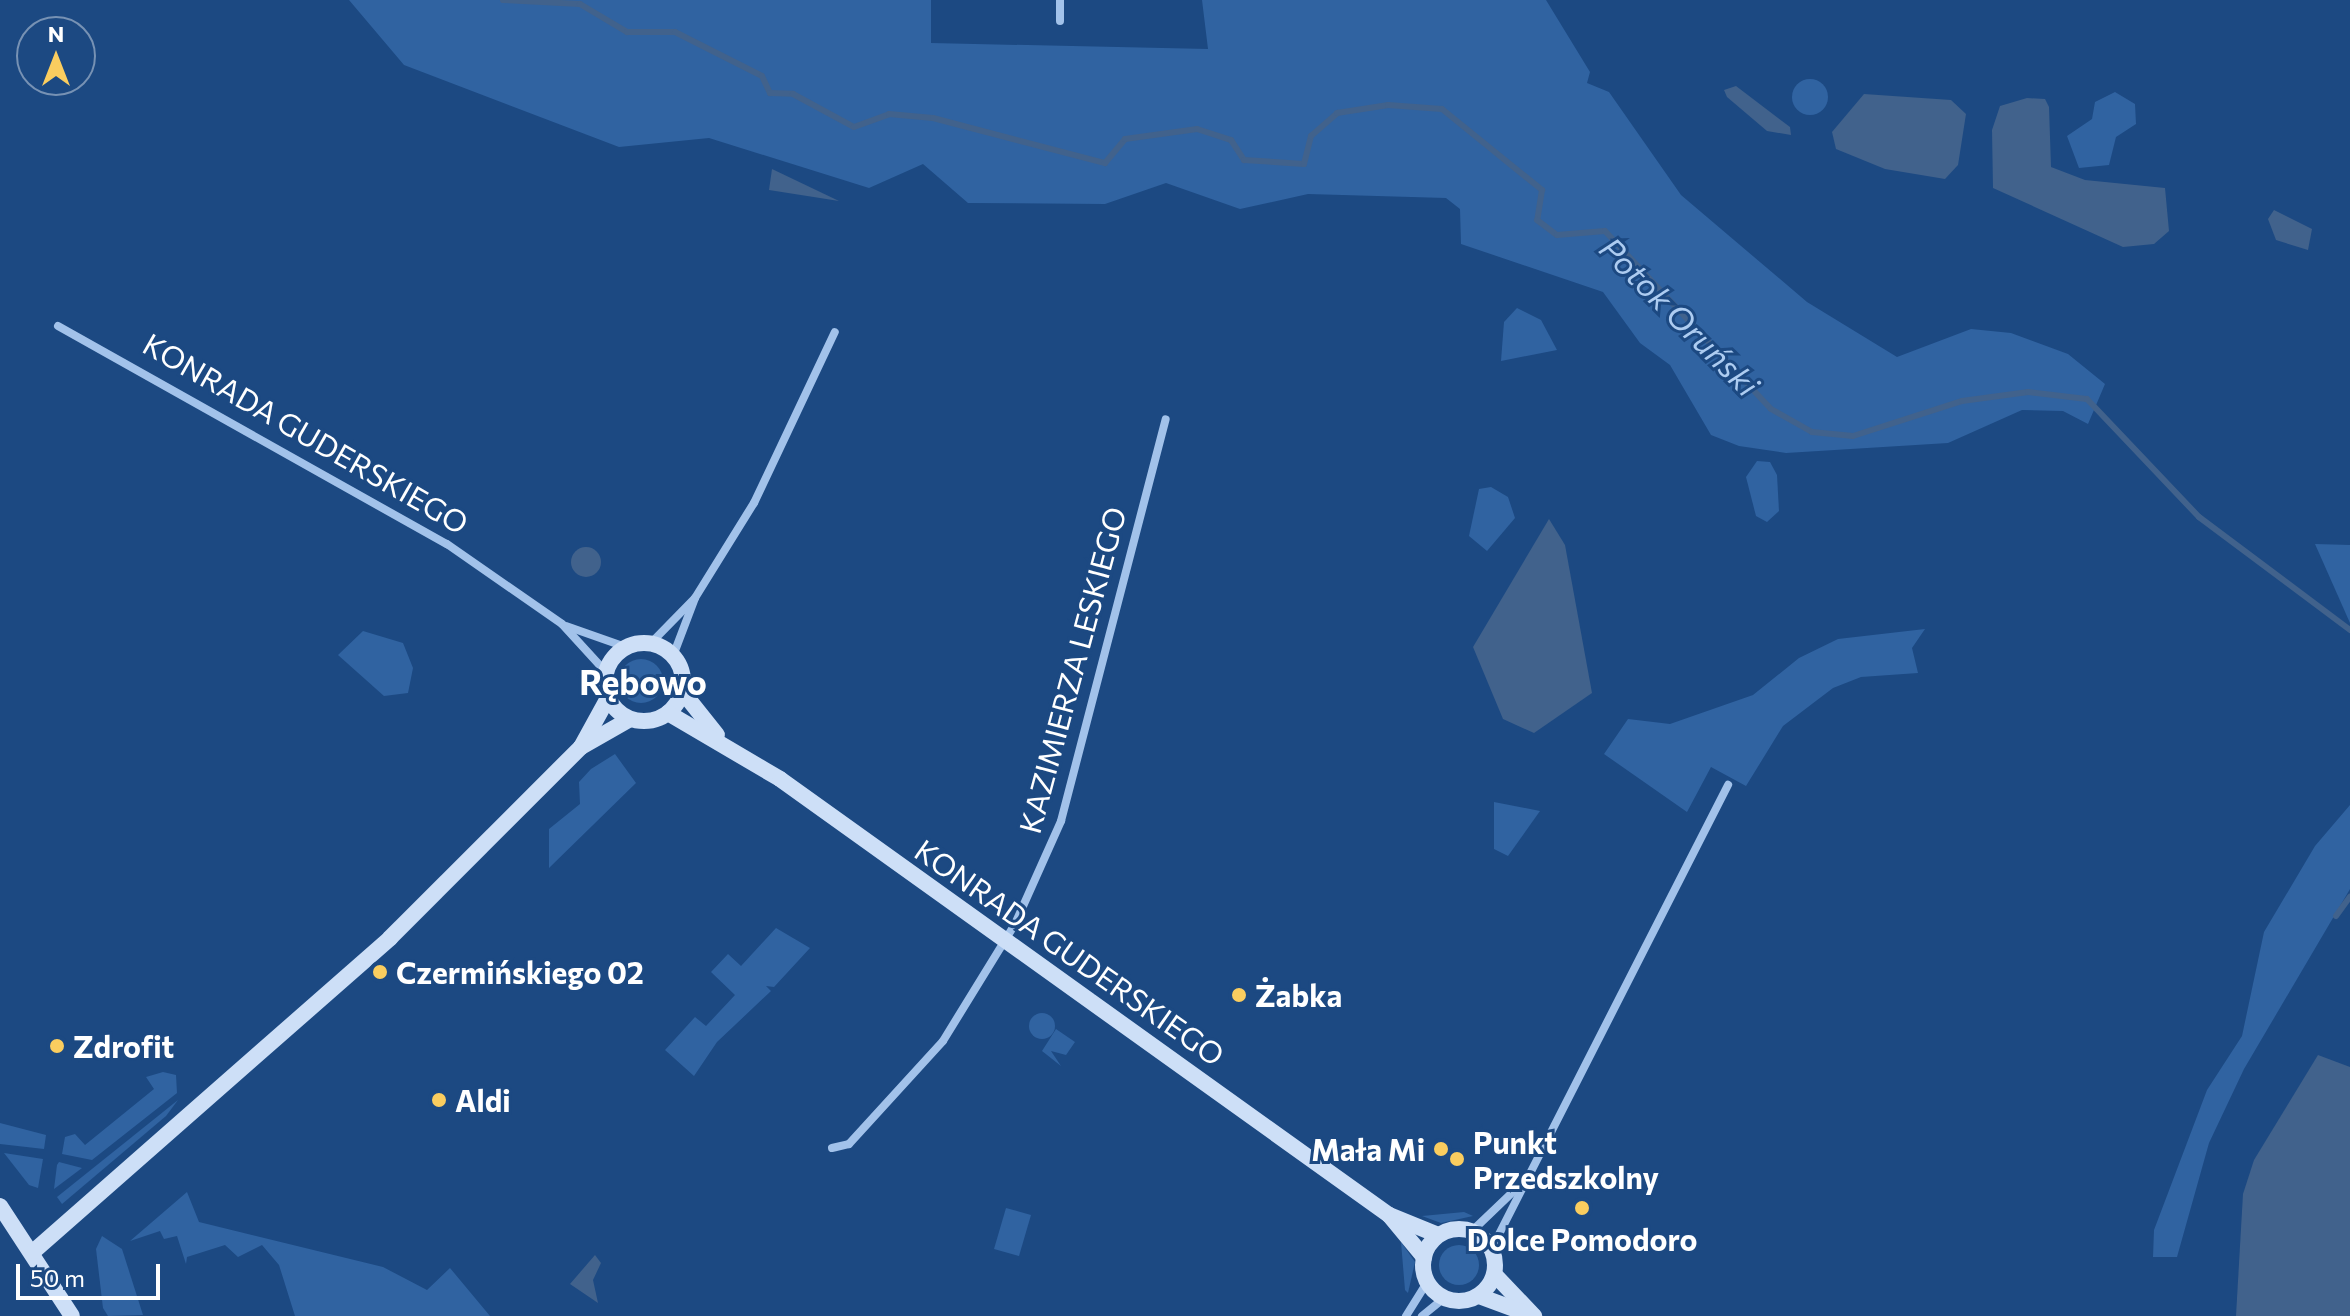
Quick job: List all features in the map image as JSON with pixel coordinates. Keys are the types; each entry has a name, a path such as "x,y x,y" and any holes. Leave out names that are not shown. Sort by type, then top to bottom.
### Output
{"street":[{"path":"1060,0 1060,21"},
{"name":"KONRADA GUDERSKIEGO","path":"58,326 314,473 346,481 562,624 626,647"},
{"path":"34,1251 320,1005 581,747 630,719 668,713 682,691 673,656 695,598 754,503 835,332"},
{"name":"KAZIMIERZA LESKIEGO","path":"832,1148 849,1144 943,1041 1006,942 1061,821 1166,419"},
{"path":"650,644 695,598"},
{"name":"KONRADA GUDERSKIEGO","path":"562,624 606,672"},
{"path":"581,747 608,698 606,672 626,647 650,644 673,656"},
{"name":"KONRADA GUDERSKIEGO","path":"682,691 718,736"},
{"path":"608,698 630,719"},
{"name":"KONRADA GUDERSKIEGO","path":"668,713 718,736 1389,1215 1438,1235"},
{"path":"1534,1316 1495,1275 1492,1248 1517,1187 1564,1115 1728,785"},
{"path":"1406,1316 1427,1282 1424,1257 1438,1235 1472,1231 1517,1187"},
{"path":"0,1206 34,1251 72,1316"},
{"name":"KONRADA GUDERSKIEGO","path":"1389,1215 1424,1257"},
{"path":"1472,1231 1492,1248"},
{"path":"1479,1296 1495,1275"},
{"path":"1427,1282 1444,1298"},
{"path":"1422,1316 1444,1298 1479,1296 1534,1316"}],"shaded area":[{"path":"349,0 931,0 931,43 1208,49 1202,0 1546,0 1590,72 1587,83 1609,92 1681,195 1807,302 1897,357 1971,329 2011,333 2068,354 2105,384 2088,424 2063,411 2022,410 1948,443 1786,453 1739,446 1711,435 1670,365 1640,343 1603,292 1461,244 1460,209 1446,198 1308,194 1240,209 1166,183 1105,204 968,203 923,164 869,188 709,138 619,147 404,65"},
{"path":"1810,79 1823,84 1828,97 1823,110 1810,115 1797,110 1792,97 1797,84"},
{"path":"1736,86 1790,127 1791,135 1767,131 1727,97 1724,90"},
{"path":"2115,92 2135,104 2136,124 2116,137 2109,165 2079,168 2067,136 2092,119 2095,102"},
{"path":"1864,94 1951,100 1966,114 1958,165 1945,179 1885,169 1836,149 1832,132"},
{"path":"2027,98 2045,99 2049,107 2051,167 2085,180 2165,188 2169,231 2154,244 2123,247 1993,188 1992,130 2000,106"},
{"path":"772,169 839,201 769,190"},
{"path":"2274,210 2312,229 2308,250 2276,240 2268,219"},
{"path":"1517,308 1541,320 1557,350 1501,361 1504,322"},
{"path":"1757,461 1770,462 1777,475 1779,511 1767,522 1756,516 1746,477"},
{"path":"1491,487 1508,497 1515,518 1487,551 1469,536 1479,489"},
{"path":"1549,519 1565,545 1592,693 1534,733 1503,719 1473,647"},
{"path":"2315,544 2350,545 2350,623"},
{"path":"586,547 597,551 601,562 597,573 586,577 575,573 571,562 575,551"},
{"path":"1925,629 1912,648 1918,673 1861,677 1833,688 1783,726 1746,786 1711,767 1687,812 1604,754 1628,719 1670,724 1753,695 1799,658 1838,639"},
{"path":"363,631 403,643 413,668 408,693 384,696 338,655"},
{"path":"641,659 656,666 663,681 656,696 641,703 626,696 619,681 626,666"},
{"path":"615,754 636,783 549,868 549,829 580,804 579,782 591,769"},
{"path":"1494,802 1540,811 1508,856 1494,849"},
{"path":"2350,805 2350,889 2244,1069 2209,1143 2177,1257 2153,1257 2154,1230 2207,1090 2242,1036 2264,932 2315,846"},
{"path":"776,928 810,948 774,987 766,986 771,991 717,1042 694,1076 665,1050 695,1017 706,1026 735,995 711,972 728,954 741,966"},
{"path":"1042,1013 1051,1017 1055,1026 1051,1035 1042,1039 1033,1035 1029,1026 1033,1017"},
{"path":"1056,1029 1075,1042 1066,1055 1051,1051 1061,1066 1042,1051"},
{"path":"2318,1055 2350,1067 2350,1316 2236,1316 2243,1194 2254,1160"},
{"path":"163,1072 176,1075 177,1093 92,1160 62,1154 65,1137 75,1134 85,1145 154,1089 146,1077"},
{"path":"178,1100 166,1116 62,1204 57,1197"},
{"path":"0,1123 46,1135 44,1149 0,1144"},
{"path":"4,1153 43,1159 38,1188 29,1185"},
{"path":"59,1162 82,1168 54,1189 57,1165"},
{"path":"187,1192 199,1222 383,1267 427,1290 450,1268 490,1316 295,1316 279,1265 262,1245 238,1257 225,1245 187,1257 186,1264 177,1236 164,1239 160,1231 130,1241"},
{"path":"1006,1208 1031,1215 1019,1256 994,1249"},
{"path":"1464,1212 1473,1216 1441,1223 1422,1216"},
{"path":"102,1236 122,1249 143,1315 108,1316 103,1308 96,1249"},
{"path":"1401,1242 1415,1262 1408,1293 1405,1290"},
{"path":"1459,1245 1473,1251 1479,1265 1473,1279 1459,1285 1445,1279 1439,1265 1445,1251"},
{"path":"595,1255 601,1263 593,1280 598,1303 570,1284"}],"waterway":[{"name":"Potok Oruński","path":"503,0 580,4 627,32 675,32 762,76 770,93 793,94 854,127 889,114 933,118 1105,163 1125,139 1197,129 1231,140 1244,160 1304,164 1311,136 1337,113 1388,105 1442,109 1542,190 1537,220 1557,235 1605,231 1771,409 1812,432 1853,436 1962,401 2028,392 2087,399 2199,517 2350,630"},
{"path":"2336,916 2350,897"}],"place":[{"name":"Czermińskiego 02","path":"380,972"},
{"name":"Żabka","path":"1239,995"},
{"name":"Zdrofit","path":"57,1046"},
{"name":"Aldi","path":"439,1100"},
{"name":"Mała Mi","path":"1441,1149"},
{"name":"Punkt Przedszkolny","path":"1457,1159"},
{"name":"Dolce Pomodoro","path":"1582,1208"}],"district":[{"name":"Rębowo","path":"643,682"}]}
